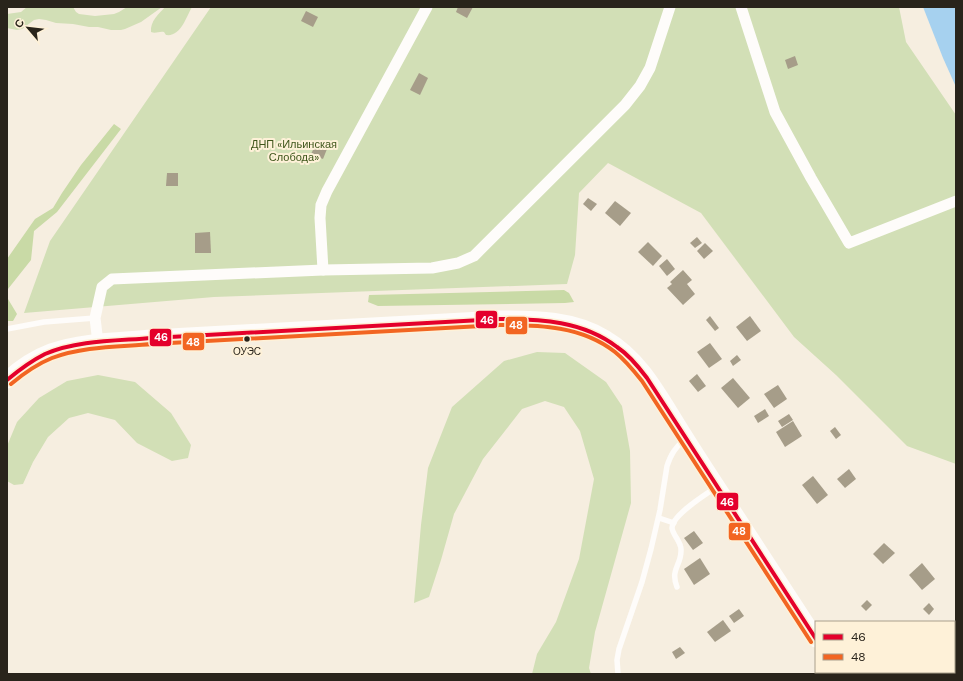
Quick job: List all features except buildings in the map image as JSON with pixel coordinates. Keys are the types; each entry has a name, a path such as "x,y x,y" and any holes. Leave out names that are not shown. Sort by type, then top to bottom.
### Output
{"main road":[{"path":"7,380 27,364 51,352 98,343 152,338 433,322 521,319 555,321 591,331 607,339 624,352 646,377 815,638"}],"street":[{"path":"323,270 320,218 321,205 327,191 427,7"},
{"path":"98,343 95,318 102,287 112,279 323,270 432,268 458,263 474,256 625,105 640,86 650,68 670,7"},
{"path":"741,7 775,112 849,243 956,201"}],"lane":[{"path":"7,329 44,322 95,318"},
{"path":"618,674 617,660 619,649 642,582 651,550 658,518 666,466 675,448 686,438"},
{"path":"677,587 674,579 681,550 680,543 672,529 676,518 696,501 717,487"},
{"path":"658,518 674,523"}],"green space":[{"path":"27,7 73,7 79,14 95,16 114,14 127,7 162,7 141,22 121,30 56,23 39,19 34,20 22,29 17,30 7,28 7,14 21,12"},
{"path":"165,7 192,7 182,26 176,33 166,35 164,32 151,32 153,21"},
{"name":"ДНП «Ильинская Слобода»","path":"211,7 899,7 906,42 956,115 956,464 907,446 836,375 794,337 701,213 608,163 579,193 575,255 567,284 214,297 24,313 50,241"},
{"path":"114,124 121,129 57,212 34,231 31,260 8,289 8,299 17,314 13,321 7,321 7,259 35,219 53,208 81,165"},
{"path":"564,290 569,293 574,302 378,306 368,302 369,295"},
{"path":"537,352 565,353 606,382 622,406 630,451 631,503 595,632 589,668 591,674 532,674 537,654 556,622 579,559 594,479 580,431 564,407 545,401 522,409 483,459 454,514 429,597 414,603 428,468 452,407 504,361"},
{"path":"98,375 135,382 171,413 191,445 188,458 172,461 137,443 115,420 88,413 69,418 48,437 33,462 23,484 14,485 7,481 7,446 17,422 39,398 67,381"}],"water":[{"path":"923,7 956,7 956,87 943,58"}],"transit line":[{"name":"46","path":"7,380 25,366 45,354 71,346 98,342 500,319 546,321 576,327 604,338 629,357 644,374 815,637"},
{"name":"48","path":"11,384 41,363 52,358 89,349 152,344 500,325 545,327 575,332 602,343 615,352 626,362 642,381 811,642"}],"place":[{"name":"ОУЭС","path":"247,339"}]}
